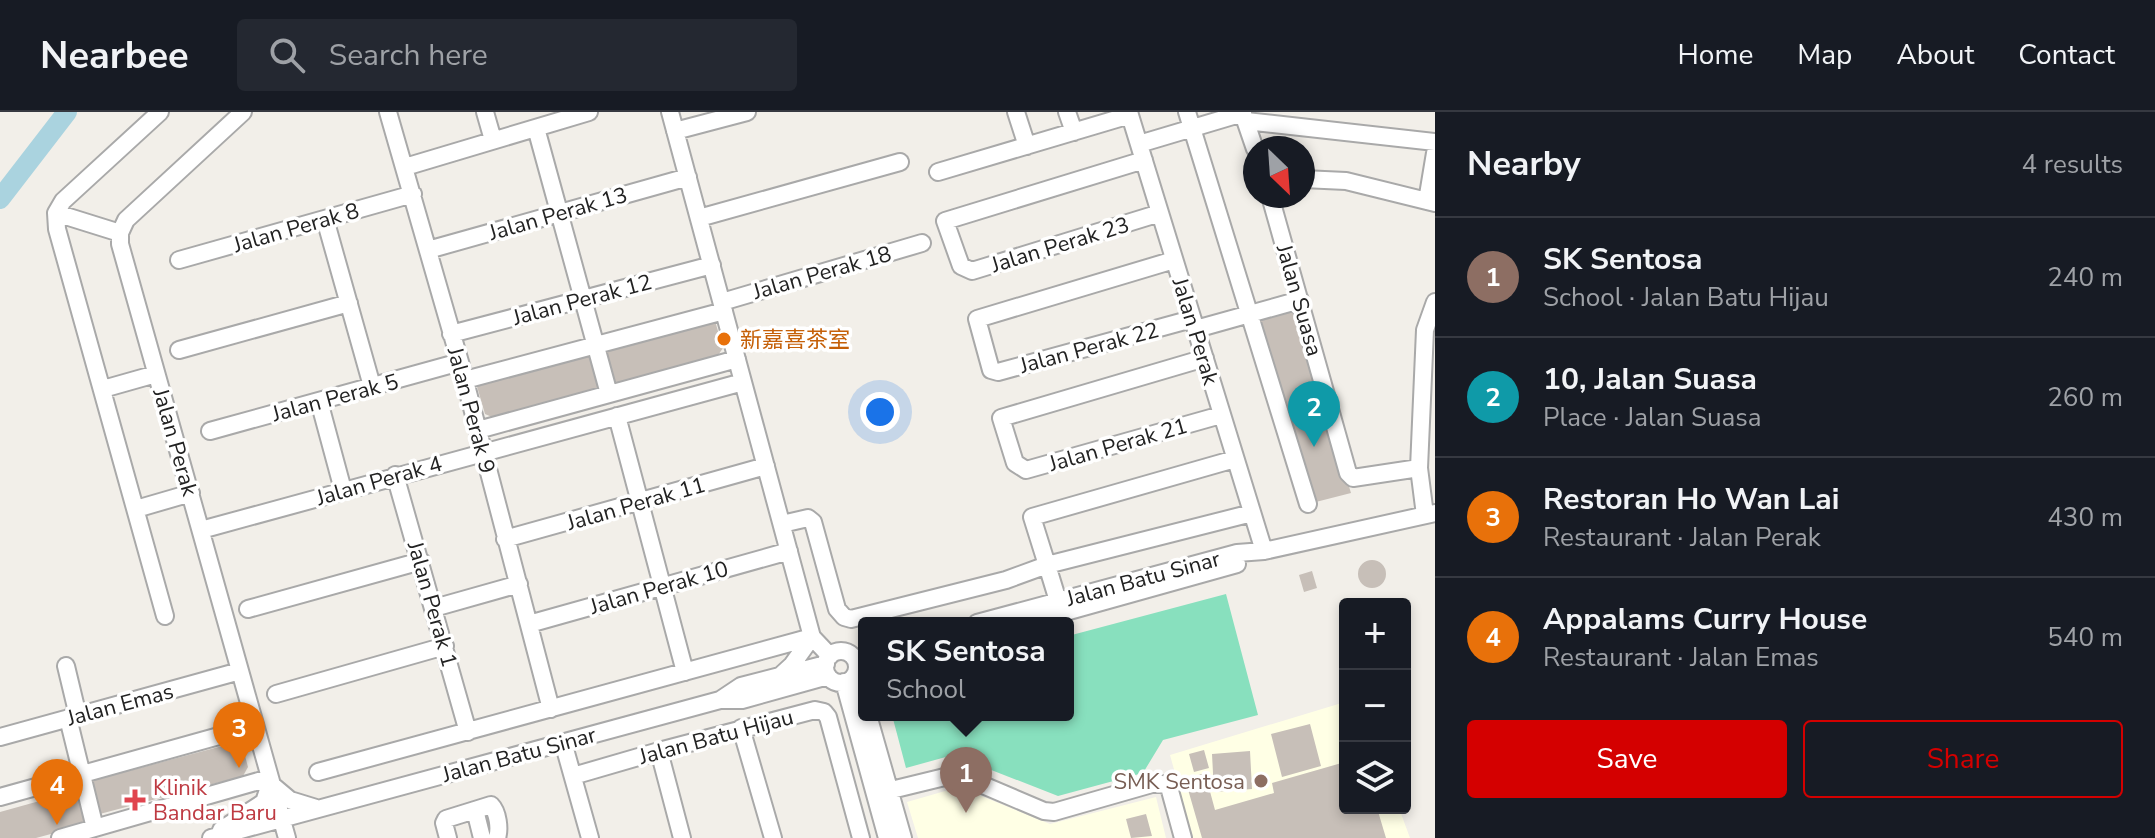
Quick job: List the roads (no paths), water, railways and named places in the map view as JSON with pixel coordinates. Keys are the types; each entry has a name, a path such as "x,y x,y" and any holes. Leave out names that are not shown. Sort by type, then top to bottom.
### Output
{"street":[{"path":"160,112 63,201 56,213 57,229 165,616"},
{"name":"Jalan Perak 9","path":"388,112 465,380 551,709"},
{"path":"485,112 493,140"},
{"path":"670,112 810,629 831,685 858,698"},
{"path":"675,131 747,112"},
{"path":"1016,112 1027,146"},
{"path":"1067,112 1074,132"},
{"path":"1187,112 1308,504"},
{"path":"405,167 582,113"},
{"path":"938,172 1129,114"},
{"name":"Jalan Perak","path":"1129,114 1264,551"},
{"path":"56,213 120,233 126,220 234,115"},
{"path":"1244,116 1251,136"},
{"path":"1141,152 1192,129 1244,116 1435,142"},
{"path":"536,128 609,394"},
{"name":"Jalan Perak 23","path":"1141,152 945,221 961,266 972,271 1160,213"},
{"path":"1315,180 1346,181 1431,202 1435,153"},
{"path":"699,218 900,162"},
{"name":"Jalan Perak 13","path":"428,250 688,177"},
{"name":"Jalan Perak 8","path":"179,260 413,194"},
{"name":"Jalan Suasa","path":"1273,208 1348,473 1353,478 1424,473"},
{"path":"325,219 372,386"},
{"name":"Jalan Perak","path":"120,233 120,244 287,838"},
{"name":"Jalan Perak 18","path":"465,380 595,345 922,243"},
{"name":"Jalan Perak 22","path":"1174,260 977,319 991,370 998,372 1194,324"},
{"name":"Jalan Perak 12","path":"451,334 712,265"},
{"path":"1194,324 1300,300"},
{"path":"1430,514 1424,473 1429,381 1425,330 1435,302"},
{"path":"179,350 349,303"},
{"name":"Jalan Perak 21","path":"1205,358 1001,418 1015,463 1026,470 1221,415"},
{"path":"478,430 737,359"},
{"name":"Jalan Perak 5","path":"210,431 460,362"},
{"path":"103,389 156,374"},
{"name":"Jalan Perak 4","path":"201,530 743,382"},
{"path":"319,401 343,490"},
{"path":"617,416 685,672"},
{"path":"1058,601 1032,517 1235,459"},
{"name":"Jalan Perak 11","path":"505,539 766,466"},
{"name":"Jalan Perak 1","path":"395,475 468,732"},
{"path":"136,509 191,493"},
{"path":"859,617 1252,513"},
{"name":"Jalan Batu Sinar","path":"999,617 1237,553 1264,551 1430,514"},
{"path":"782,524 808,518 813,522 837,609 844,617 858,617"},
{"name":"Jalan Perak 10","path":"529,624 789,551"},
{"name":"Jalan Batu Sinar","path":"1047,617 1240,563 1264,551"},
{"path":"248,609 421,561"},
{"path":"434,608 519,584"},
{"path":"810,629 854,653"},
{"path":"780,676 792,665 810,629"},
{"name":"Jalan Batu Sinar","path":"318,772 685,672 810,629"},
{"path":"276,694 445,646"},
{"path":"720,700 741,686 824,669 838,651 854,653"},
{"path":"824,669 837,682 855,675 854,653"},
{"path":"66,666 82,774 95,828"},
{"name":"Jalan Batu Sinar","path":"209,838 720,700 742,700 824,669"},
{"name":"Jalan Emas","path":"0,737 240,671"},
{"name":"Jalan Batu Hijau","path":"573,776 815,710 824,712 828,717 861,838"},
{"path":"866,721 882,792 903,838"},
{"path":"869,721 887,838"},
{"path":"0,797 255,726"},
{"path":"741,728 773,838"},
{"path":"563,742 590,838"},
{"path":"659,751 682,838"},
{"path":"882,792 957,774 1024,803 1054,812 1152,784 1162,784 1169,787 1183,838"},
{"path":"270,781 290,800 318,808"},
{"path":"60,838 270,781"},
{"path":"209,838 264,802 270,781"},
{"path":"448,838 444,823 446,819 491,805 499,832 497,838"},
{"path":"294,838 297,826 318,808"},
{"path":"475,810 482,838"},
{"path":"242,829 258,838"}],"waterway":[{"path":"0,199 67,112"}],"place":[{"name":"新嘉喜茶室","path":"724,339"},
{"name":"10, Jalan Suasa","path":"1314,447"},
{"name":"Restoran Ho Wan Lai","path":"239,768"},
{"name":"SMK Sentosa","path":"1261,781"},
{"name":"Klinik Bandar Baru","path":"135,800"},
{"name":"SK Sentosa","path":"966,813"},
{"name":"Appalams Curry House","path":"57,825"}]}
